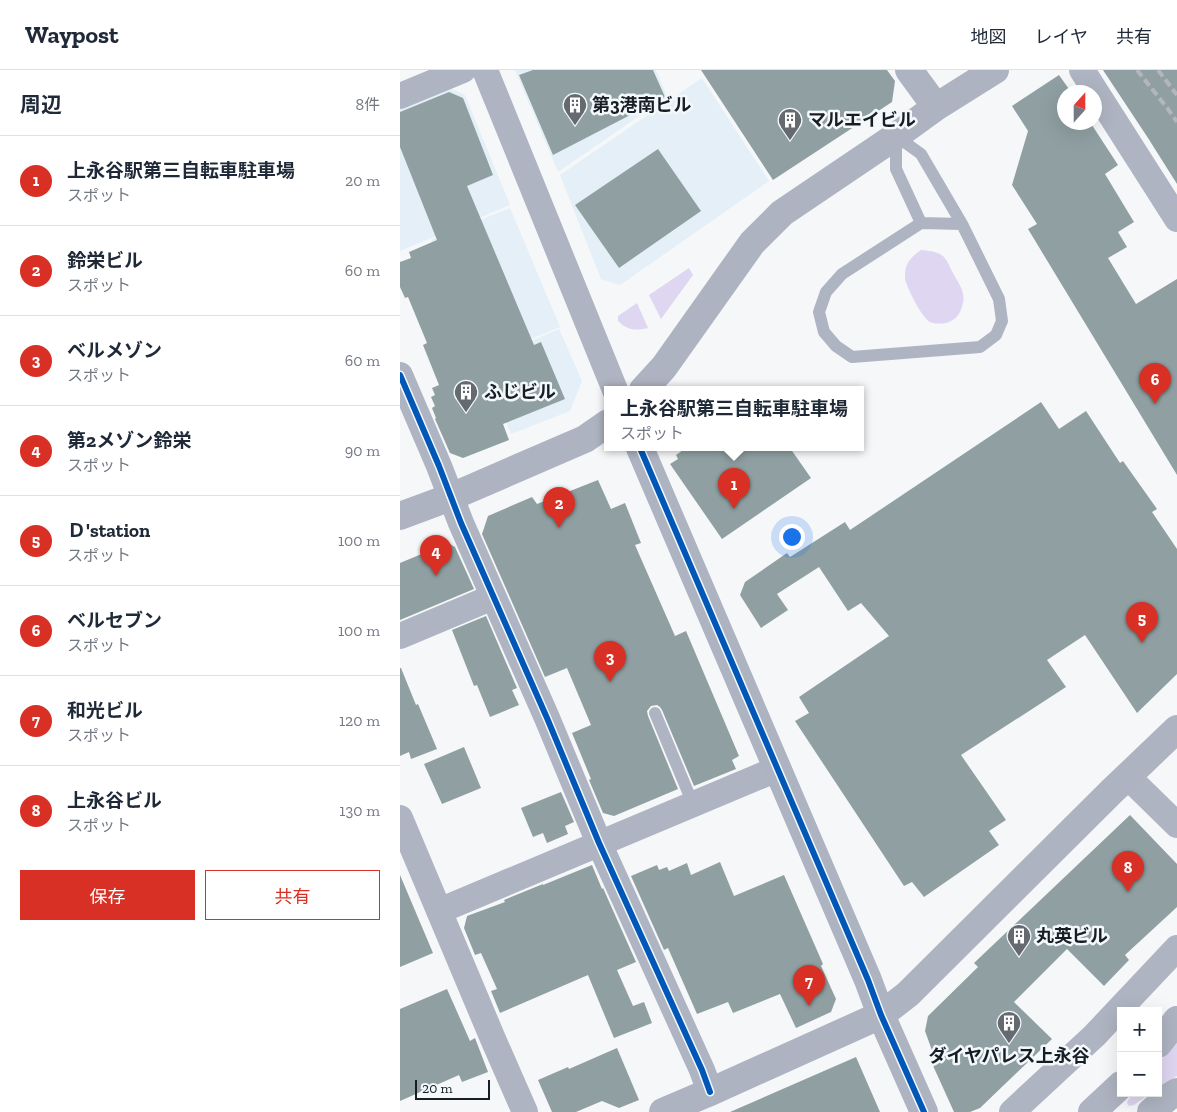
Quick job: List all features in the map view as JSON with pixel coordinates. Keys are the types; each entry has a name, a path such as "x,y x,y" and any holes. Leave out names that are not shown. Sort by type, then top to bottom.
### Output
{"street":[{"path":"400,96 463,70"},
{"path":"485,70 613,386"},
{"path":"909,70 936,107"},
{"path":"647,386 664,367 752,243 782,213 936,107 996,70"},
{"path":"1082,70 1177,219"},
{"path":"402,383 439,466 493,597 600,843 702,1070 710,1092"},
{"path":"400,516 451,497 586,439 604,426"},
{"path":"641,451 924,1112"},
{"path":"400,636 493,597"},
{"path":"663,1112 881,1015 908,994 1105,798 1177,730"},
{"path":"439,911 777,769"},
{"path":"1128,777 1177,825"},
{"path":"400,818 525,1112"},
{"path":"1012,1112 1094,1036 1177,948"},
{"path":"1162,1039 1177,1020"},
{"path":"1092,1112 1117,1089"},
{"path":"1151,1112 1177,1092"}],"lane":[{"path":"896,136 896,169 921,223"},
{"path":"896,136 921,154 962,224 999,299 1002,320 996,335 980,347 852,356 836,346 824,332 819,312 826,292 842,274 921,223 962,224"},
{"path":"655,713 693,804"}],"shaded area":[{"name":"第3港南ビル","path":"515,70 656,70 667,97 558,172"},
{"path":"702,78 769,181 620,285 601,279 560,175"},
{"path":"449,88 465,95 510,205 400,251 400,108"},
{"path":"510,208 560,327 480,360 431,240"},
{"path":"921,250 935,252 943,256 961,287 963,300 960,312 949,322 930,322 915,302 906,283 907,264"},
{"path":"689,268 693,275 661,319 649,295"},
{"path":"637,303 648,328 632,329 618,321 618,316"},
{"path":"559,329 582,381 570,411 511,434 482,362"},
{"path":"1177,1041 1177,1076 1162,1085 1162,1059"},
{"path":"1131,1097 1145,1097 1134,1105 1129,1106 1128,1100"}],"building":[{"name":"第3港南ビル","path":"533,70 653,70 665,97 553,155 519,75"},
{"name":"マルエイビル","path":"701,70 887,70 895,81 892,102 773,180"},
{"path":"1103,70 1177,70 1177,184 1148,138"},
{"path":"1059,75 1066,85 1057,85 1057,130 1095,130 1118,165 1105,174 1134,222 1118,232 1127,247 1108,258 1136,304 1177,279 1177,475 1028,229 1037,224 1012,185 1028,131 1012,106"},
{"path":"449,92 463,98 493,175 467,186 534,345 541,342 565,399 503,424 509,440 463,458 450,453 435,419 432,408 435,406 431,397 435,395 432,388 439,385 423,345 427,343 408,297 405,298 400,287 400,262 411,258 409,252 437,240 400,147 400,112"},
{"path":"658,149 701,211 619,268 575,205"},
{"path":"1041,402 1059,429 1086,411 1120,463 1123,461 1157,509 1152,512 1177,549 1177,674 1137,713 1085,635 1047,660 1066,687 961,755 1006,820 989,831 999,845 924,897 912,882 904,886 795,721 809,713 799,697 889,636 861,603 848,611 819,567 777,594 788,610 761,628 740,595 745,582 787,553 790,557 845,522 850,530"},
{"path":"682,451 792,451 811,478 722,539 670,464 678,459 676,455"},
{"path":"598,480 611,509 625,503 641,543 635,545 675,636 686,631 739,756 732,760 736,769 694,786 662,710 657,705 651,706 647,711 648,716 678,789 614,816 603,813 572,733 591,725 567,668 545,677 482,534 488,516 532,497 537,504"},
{"path":"448,543 455,547 474,589 400,620 400,563"},
{"path":"486,616 517,688 512,690 519,705 490,717 477,685 474,686 452,630"},
{"path":"400,668 437,749 411,759 409,752 400,756"},
{"path":"464,747 481,788 442,804 424,764"},
{"path":"561,792 574,822 565,826 568,834 547,843 543,833 533,837 521,808"},
{"path":"1130,815 1177,864 1177,907 1125,955 1129,960 1104,986 1067,949 1014,1002 1052,1039 980,1108 970,1112 954,1112 930,1059 934,1056 925,1031 928,1016 978,967 974,963"},
{"path":"720,862 734,896 784,875 823,964 821,966 836,999 831,1012 796,1028 780,994 733,1013 728,1002 697,1014 668,948 664,950 631,876 657,865 659,870 667,867 669,871 687,863 691,875"},
{"path":"592,865 636,962 617,970 633,1006 644,1002 652,1023 614,1038 588,975 500,1013 491,991 497,989 481,953 475,955 464,928 467,916"},
{"path":"400,875 433,953 400,967"},
{"path":"447,989 470,1041 475,1038 488,1072 462,1082 459,1075 400,1101 400,1009"},
{"path":"617,1048 639,1100 619,1108 602,1101 576,1112 552,1112 538,1080"},
{"path":"856,1057 880,1112 730,1112"}],"railway":[{"path":"1137,70 1177,122"},
{"path":"1158,70 1177,95"}],"cycle path":[{"path":"400,375 461,523 547,718 599,843 702,1070 710,1092"},
{"path":"641,451 924,1112"}],"place":[{"name":"第3港南ビル","path":"575,126"},
{"name":"マルエイビル","path":"790,141"},
{"name":"ベルセブン","path":"1155,404"},
{"name":"ふじビル","path":"466,413"},
{"name":"上永谷駅第三自転車駐車場","path":"734,509"},
{"name":"鈴栄ビル","path":"559,528"},
{"name":"第2メゾン鈴栄","path":"436,576"},
{"name":"Ｄ'station","path":"1142,643"},
{"name":"ベルメゾン","path":"610,682"},
{"name":"上永谷ビル","path":"1128,892"},
{"name":"丸英ビル","path":"1019,957"},
{"name":"和光ビル","path":"809,1006"},
{"name":"ダイヤパレス上永谷","path":"1009,1044"}]}
